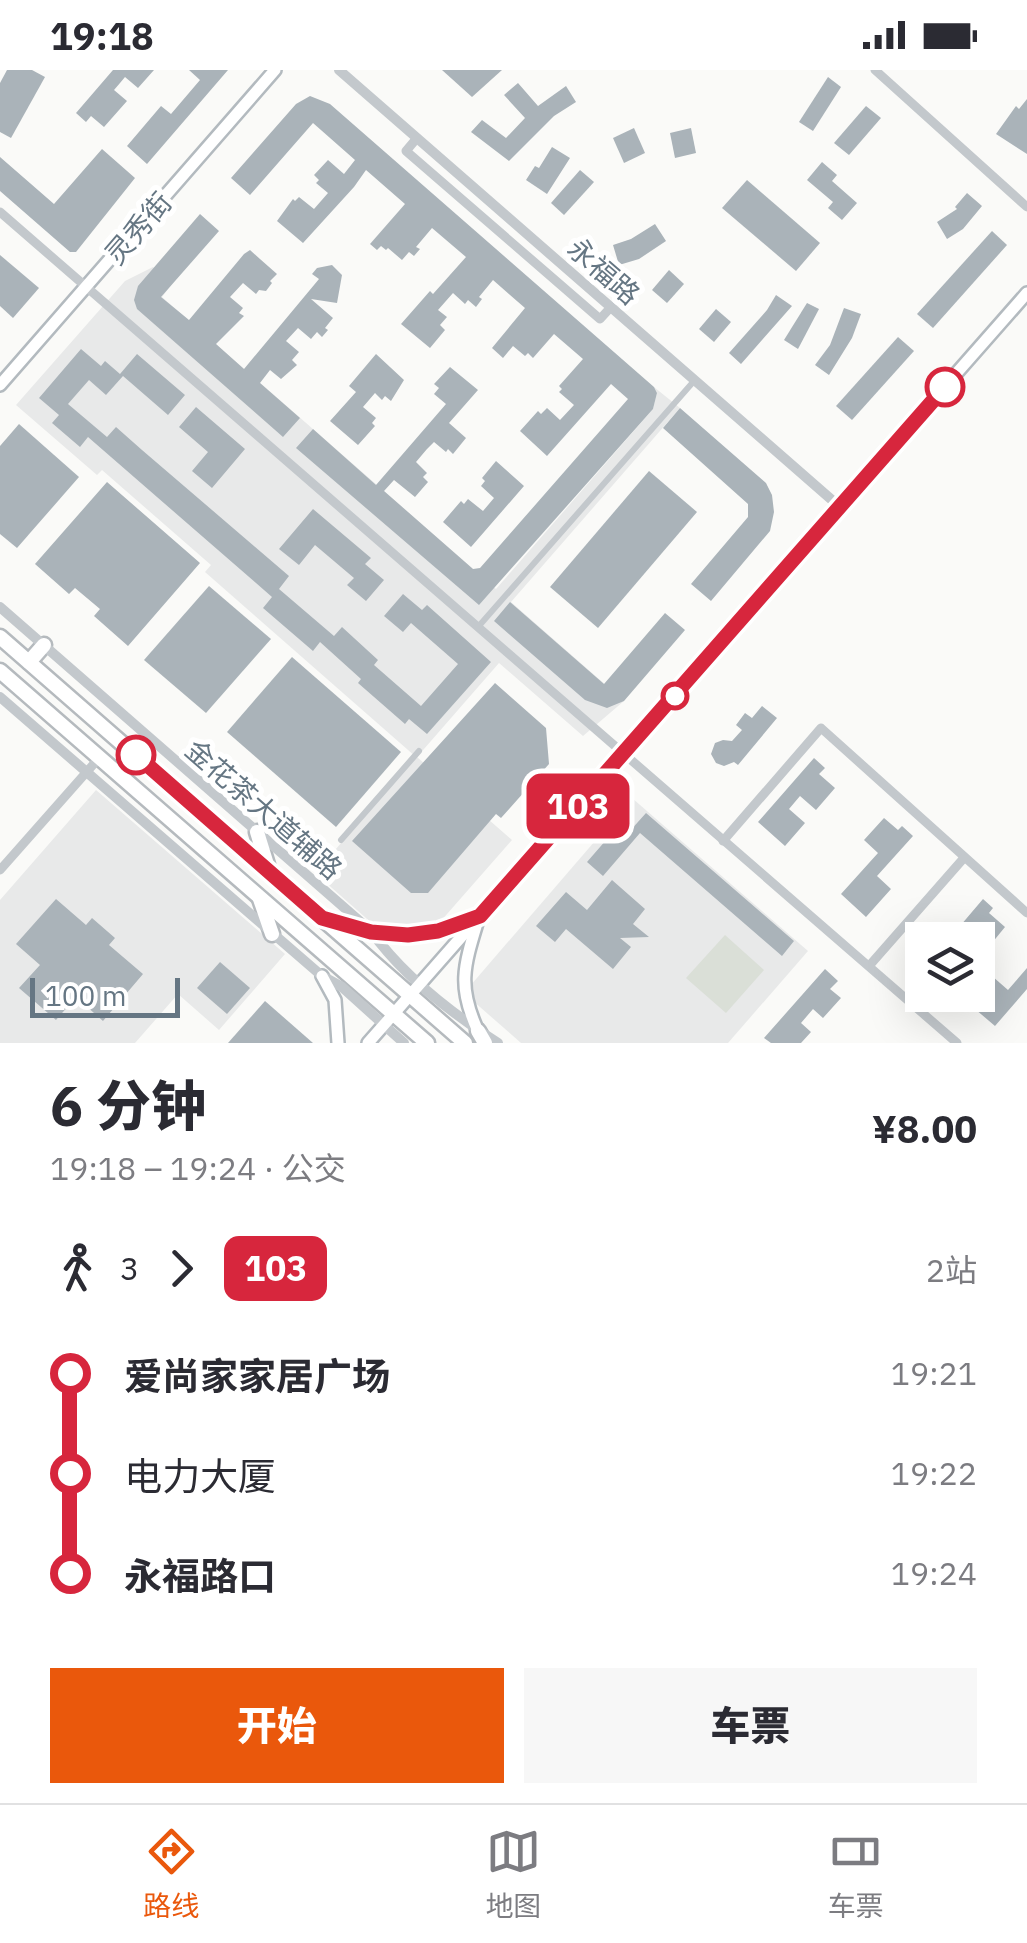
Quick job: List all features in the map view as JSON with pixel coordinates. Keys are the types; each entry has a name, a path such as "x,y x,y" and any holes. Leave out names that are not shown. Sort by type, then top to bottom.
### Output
{"main road":[{"name":"灵秀街","path":"0,386 275,70"},
{"path":"368,1043 1027,293"},
{"path":"0,636 322,918 415,989 465,1043"},
{"path":"29,662 44,645"},
{"path":"2,676 260,898 389,1019 427,1043"},
{"path":"258,832 269,872"},
{"path":"260,898 272,934"},
{"path":"322,918 371,932 408,935 438,931 480,916"},
{"path":"480,916 463,970 468,1009 481,1037"},
{"path":"322,976 334,1000 338,1043"}],"street":[{"name":"永福路","path":"339,70 840,507"},
{"path":"874,70 1027,207"},
{"path":"0,212 957,1043"},
{"path":"478,628 694,380"},
{"name":"金花茶大道辅路","path":"0,607 371,932 415,989 481,1037 498,1043"},
{"path":"0,697 322,976 389,1019 404,1043"},
{"path":"723,841 821,728 1027,913"},
{"path":"341,840 419,751"},
{"path":"0,870 99,758"},
{"path":"868,966 963,859"}],"shaded area":[{"path":"153,267 172,284 162,297 496,589 653,409 657,393 654,387 680,408 511,602 624,701 583,736 499,663 417,757 512,840 440,922 409,931 375,926 315,873 416,757 205,572 211,565 102,470 97,475 16,405 125,281"},
{"path":"96,790 285,954 219,1030 178,994 135,1043 0,1043 0,900"},
{"path":"632,798 808,951 728,1043 521,1043 464,993"},
{"path":"725,935 764,970 726,1013 686,978"}],"building":[{"path":"7,70 32,70 45,77 11,138 0,132 0,83"},
{"path":"113,70 154,70 138,88 125,77 114,90 127,101 104,127 91,116 86,122 76,113"},
{"path":"189,70 228,70 147,164 127,146 161,106 171,114 200,80"},
{"path":"442,70 502,70 472,97"},
{"path":"828,77 841,87 813,131 799,122"},
{"path":"518,83 538,106 566,86 576,102 554,116 509,161 471,132 482,120 506,138 525,118 504,95"},
{"path":"310,96 330,104 657,393 653,409 479,605 296,448 313,429 376,485 446,404 434,394 439,388 434,384 450,367 478,390 449,423 466,438 453,454 434,442 427,449 416,462 427,473 423,477 428,482 415,497 394,480 384,491 473,569 480,568 628,399 611,384 547,456 520,431 538,411 541,414 547,408 560,420 574,405 559,392 559,386 583,359 554,334 533,358 513,346 503,358 492,348 525,308 493,280 476,307 468,300 465,304 453,293 438,310 447,317 440,325 445,330 430,348 401,324 466,257 432,228 416,247 420,249 414,256 409,252 402,260 388,248 381,246 377,250 370,244 405,204 366,170 303,243 277,221 293,199 299,197 314,209 328,193 316,183 319,180 314,175 328,160 344,174 355,160 313,123 250,195 231,178 296,104"},
{"path":"1027,99 1027,154 996,134 1016,106 1019,109"},
{"path":"866,106 881,118 849,155 834,143"},
{"path":"634,128 645,153 624,163 613,138"},
{"path":"691,128 696,153 675,158 670,133"},
{"path":"552,147 570,158 547,194 526,180"},
{"path":"102,149 135,178 76,252 70,252 0,191 0,157 54,204"},
{"path":"822,162 837,175 832,181 857,203 842,220 828,208 833,202 807,180"},
{"path":"580,170 594,182 564,215 551,203"},
{"path":"747,180 820,243 796,271 722,208"},
{"path":"967,193 982,206 963,229 947,239 937,222 957,209"},
{"path":"200,214 219,231 161,297 189,320 250,250 277,274 266,291 256,294 243,283 230,297 243,308 239,313 244,316 216,344 244,369 319,279 312,274 317,268 332,265 342,275 337,303 311,299 333,318 325,328 328,330 322,337 317,332 311,339 298,328 286,341 299,352 292,360 297,365 281,379 270,370 260,383 300,418 283,437 137,309 134,300 138,286"},
{"path":"655,224 666,241 639,259 619,265 613,245"},
{"path":"992,231 1007,245 933,328 917,314"},
{"path":"0,255 39,288 13,318 0,306"},
{"path":"669,270 684,284 667,303 652,290"},
{"path":"776,295 792,306 741,364 729,353"},
{"path":"807,303 819,309 798,349 784,340"},
{"path":"844,308 861,314 852,338 829,375 815,365 830,345"},
{"path":"716,309 731,322 714,342 699,329"},
{"path":"898,337 914,351 852,420 836,406"},
{"path":"81,349 101,366 105,361 120,374 137,354 185,395 168,415 123,376 106,395 89,380 68,404 107,437 116,427 289,576 279,589 334,636 342,627 378,660 374,665 421,706 458,664 411,623 403,632 384,616 403,594 422,610 427,605 491,662 427,734 409,719 405,724 358,683 361,679 320,642 313,651 263,608 272,597 88,437 80,447 52,423 59,415 39,398"},
{"path":"376,354 404,380 391,401 385,396 382,400 375,393 363,407 376,418 372,423 375,426 358,445 330,421 356,392 349,386"},
{"path":"196,407 245,449 212,488 192,471 208,452 179,427"},
{"path":"680,408 766,483 772,495 770,531 711,601 691,584 748,517 748,504 663,428"},
{"path":"19,424 79,477 17,548 0,534 0,446"},
{"path":"496,461 524,486 471,547 443,522 461,501 464,504 468,499 483,511 494,498 481,486 485,481 482,478"},
{"path":"649,471 697,512 598,628 550,587"},
{"path":"107,482 200,563 128,646 94,616 100,609 75,588 69,594 35,564"},
{"path":"313,509 371,558 365,564 384,580 366,601 347,585 354,578 315,545 299,565 279,549"},
{"path":"209,586 271,639 206,713 144,660"},
{"path":"510,602 604,684 665,613 685,630 624,701 607,708 585,700 494,621"},
{"path":"292,657 401,752 336,827 227,732"},
{"path":"495,683 546,728 549,764 501,818 496,814 428,893 411,893 352,841"},
{"path":"762,706 777,718 738,765 716,763 711,754 715,743 732,741 742,730 736,725 745,713 752,718"},
{"path":"814,758 825,768 819,774 835,788 816,810 800,796 789,809 805,823 785,846 758,822"},
{"path":"646,813 794,941 782,956 640,833 603,876 587,862 620,824 629,832"},
{"path":"884,818 913,836 877,876 891,889 866,917 841,894 878,853 864,840"},
{"path":"612,880 645,909 633,924 649,937 620,938 631,947 613,969 566,929 555,942 536,926 566,892 587,910"},
{"path":"56,899 86,925 92,918 115,938 109,945 143,974 103,1021 76,997 56,1020 19,988 40,965 16,944"},
{"path":"983,899 993,908 989,913 1005,927 995,939 995,922 963,922"},
{"path":"220,962 250,988 227,1014 197,988"},
{"path":"1027,968 1027,989 995,1026 979,1012 995,1012 995,979 1008,990"},
{"path":"825,969 838,981 830,989 841,998 823,1018 813,1009 801,1023 811,1032 801,1043 771,1043 764,1038"},
{"path":"265,1001 313,1043 228,1043"}],"bus line":[{"name":"103","path":"136,755 322,918 371,932 408,935 438,931 480,916 945,387"}]}
